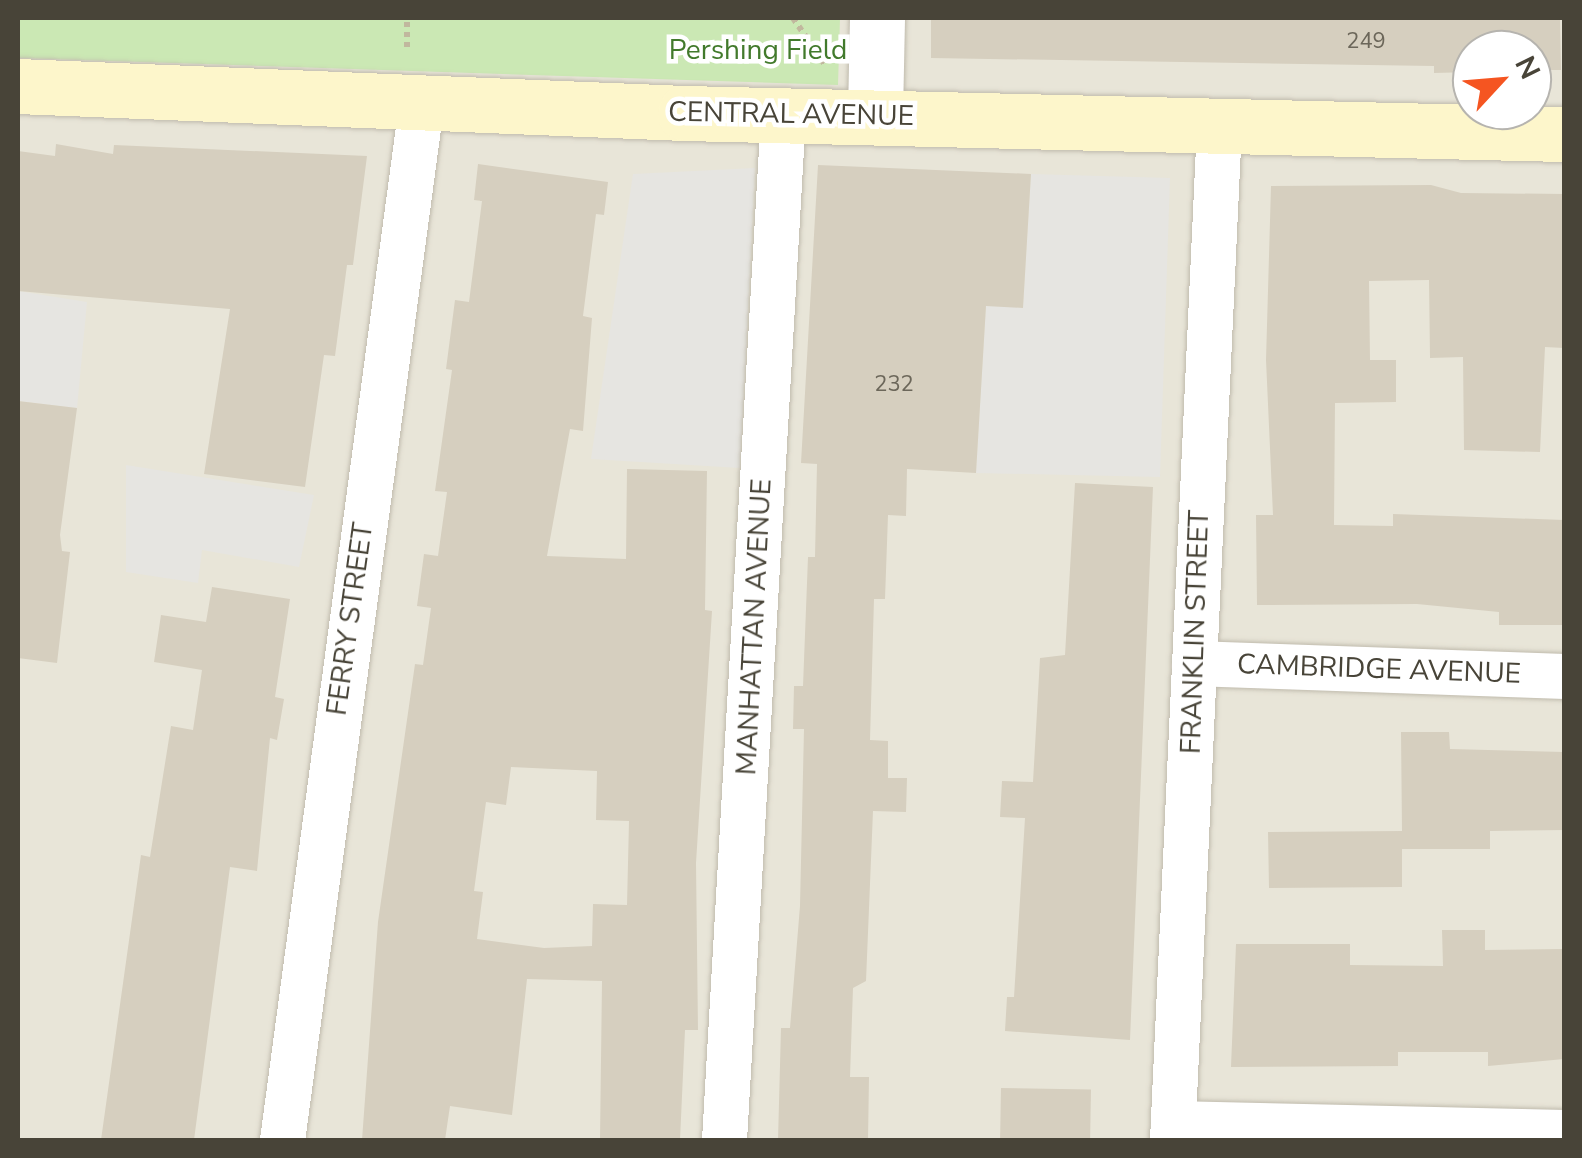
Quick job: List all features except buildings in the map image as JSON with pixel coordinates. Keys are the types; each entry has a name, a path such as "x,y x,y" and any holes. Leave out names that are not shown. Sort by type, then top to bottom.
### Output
{"main road":[{"name":"CENTRAL AVENUE","path":"18,86 414,72 783,114 1564,134"}],"street":[{"path":"874,114 876,18"},
{"name":"FERRY STREET","path":"282,1140 414,72"},
{"name":"MANHATTAN AVENUE","path":"724,1140 783,114"},
{"name":"FRANKLIN STREET","path":"1173,1132 1219,124"},
{"name":"CAMBRIDGE AVENUE","path":"1194,663 1564,676"},
{"path":"1173,1132 1564,1132"}],"path":[{"path":"407,18 414,72"},
{"path":"793,18 826,66"}],"shaded area":[{"path":"18,18 1564,18 1564,1140 18,1140"},
{"path":"755,168 740,468 591,459 633,174"},
{"path":"1031,174 1170,178 1160,477 976,473 986,306 1023,307"},
{"path":"18,291 87,302 77,408 18,401"},
{"path":"126,465 314,495 299,567 202,550 198,583 126,572"}],"green space":[{"name":"Pershing Field","path":"18,18 840,18 838,85 18,58"}]}
